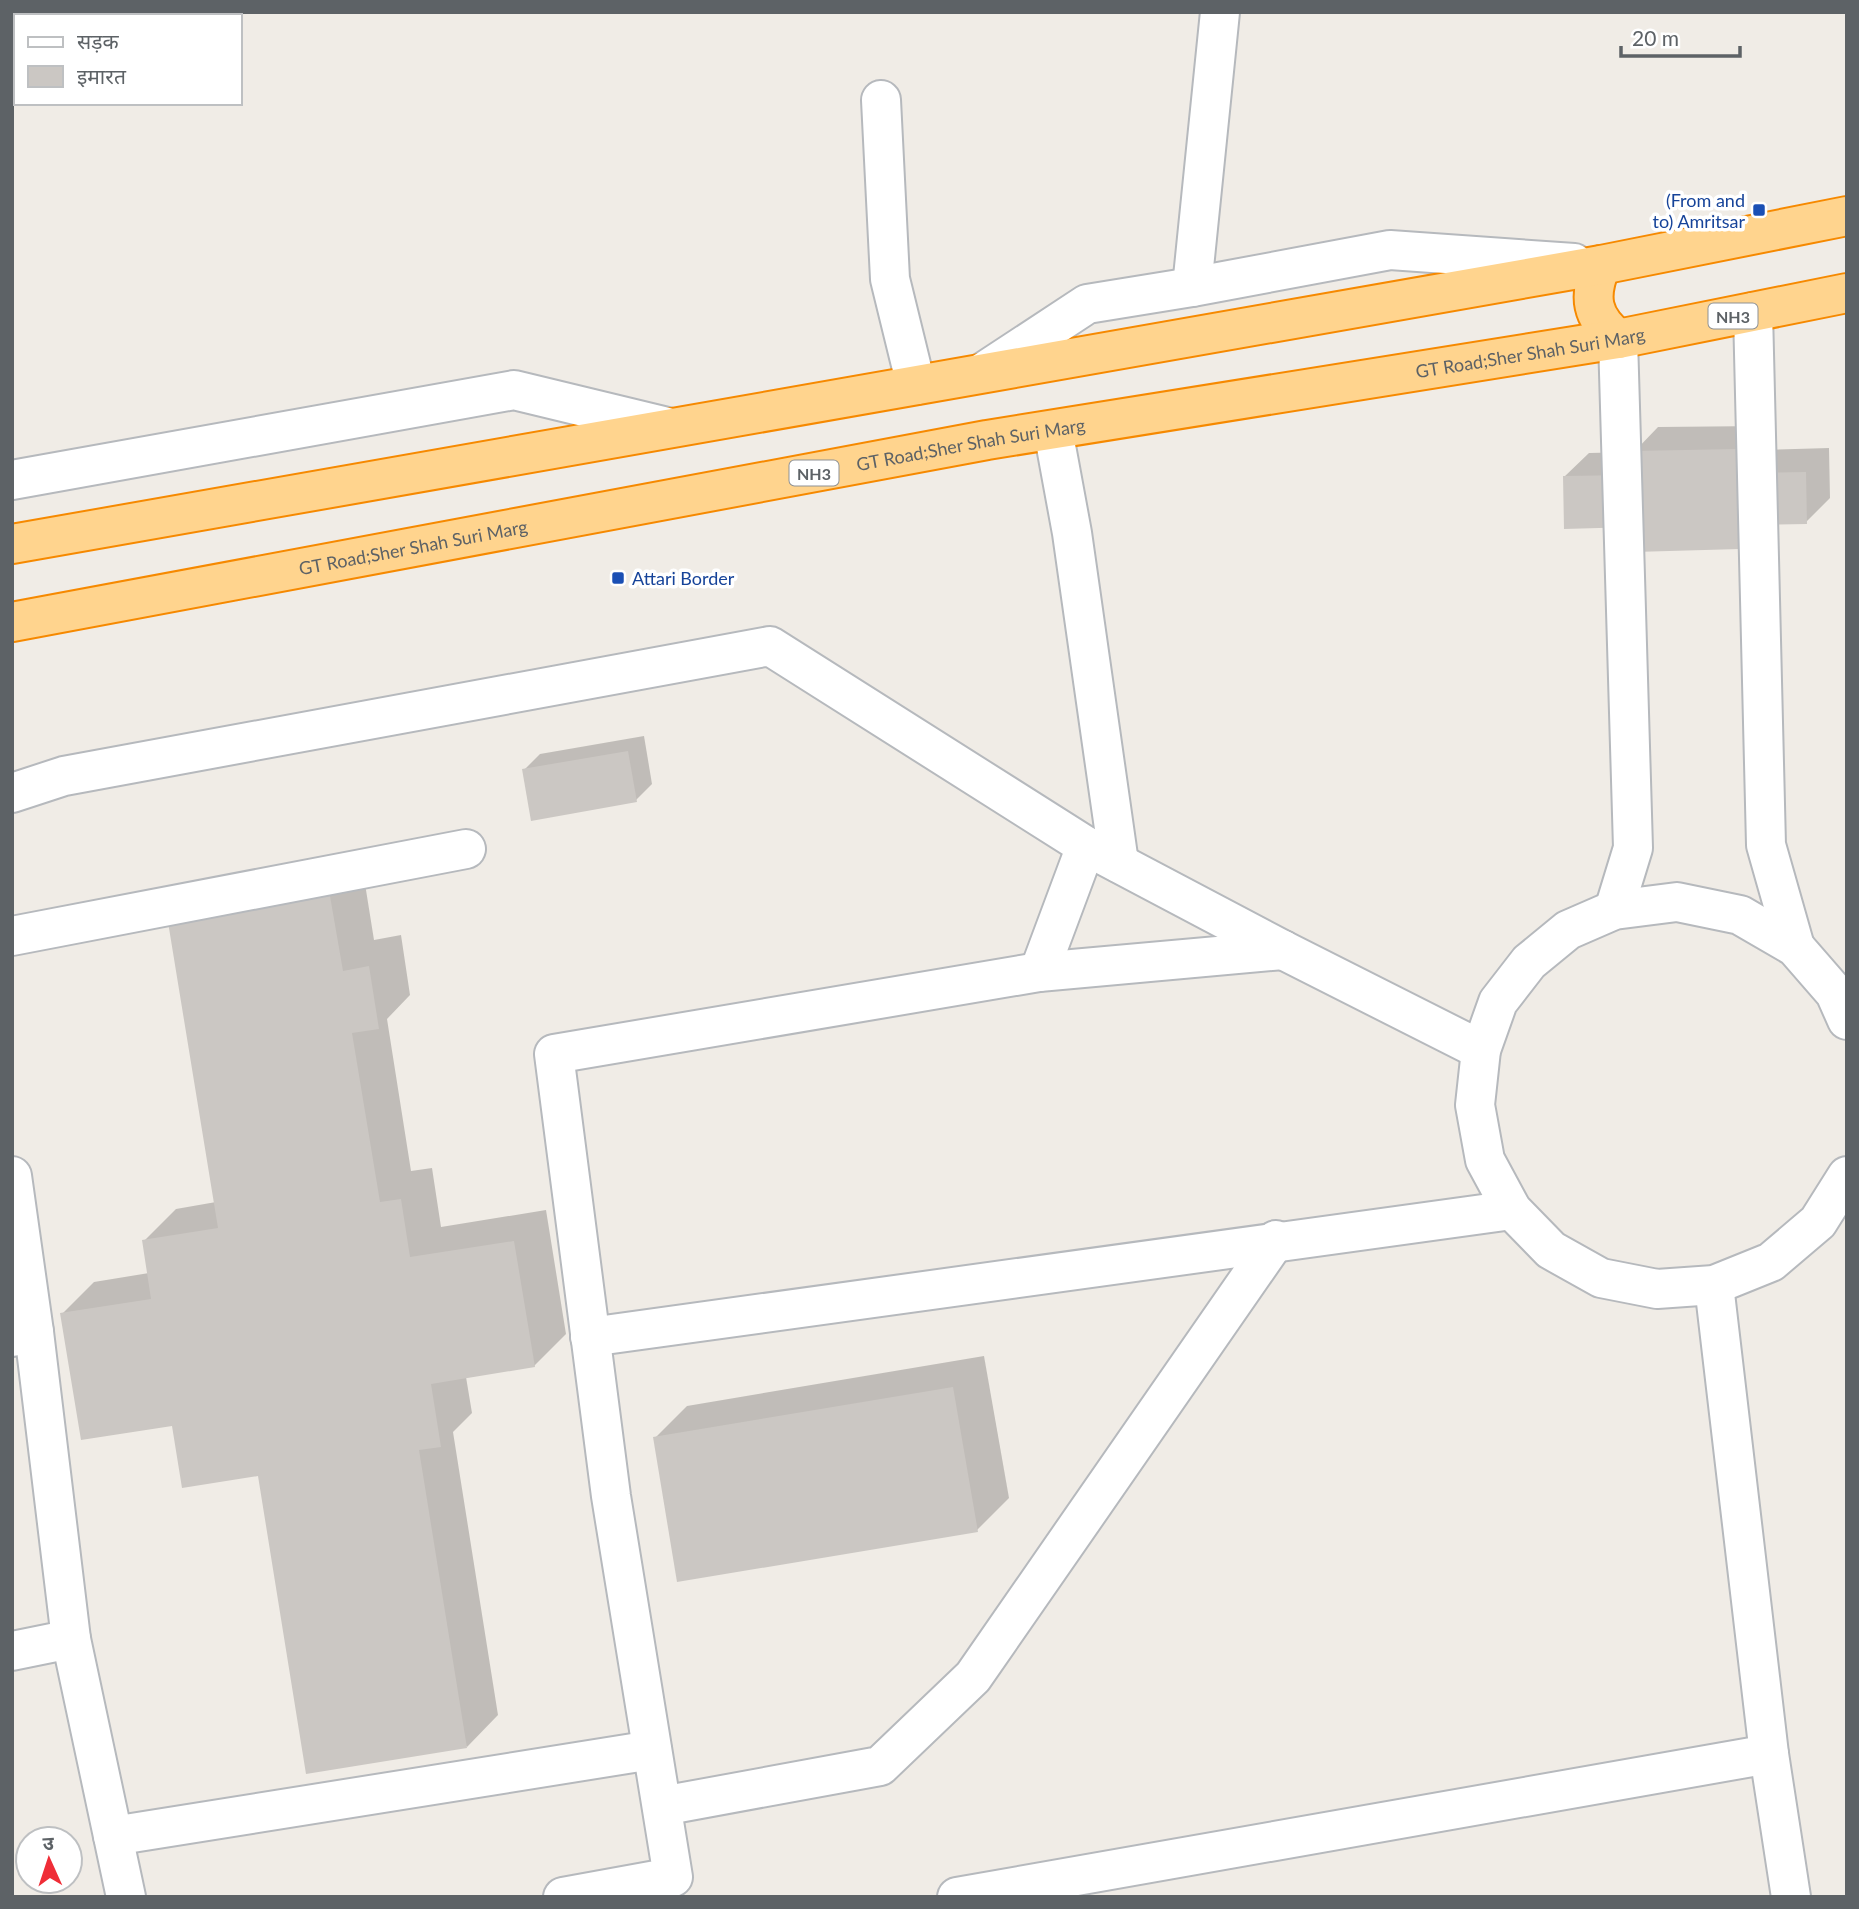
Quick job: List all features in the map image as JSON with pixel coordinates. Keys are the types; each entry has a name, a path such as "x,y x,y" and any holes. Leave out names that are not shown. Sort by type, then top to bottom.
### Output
{"highway":[{"path":"12,544 1601,265 1847,216"},
{"path":"1601,265 1594,281 1592,297 1605,328 1618,339"},
{"name":"GT Road;Sher Shah Suri Marg","path":"12,622 973,443 1618,339 1847,293"}],"lane":[{"path":"1192,287 1220,12"},
{"path":"881,100 890,279 916,384"},
{"path":"982,373 1087,304 1391,250 1601,265"},
{"path":"1753,312 1766,845 1795,947"},
{"path":"1614,909 1633,848 1618,339"},
{"path":"12,480 514,390 667,427"},
{"path":"1039,972 1102,855 1072,533 1053,430"},
{"path":"12,793 64,776 770,646 1102,855 1480,1050"},
{"path":"12,936 466,849"},
{"path":"1847,1020 1835,993 1795,947 1740,915 1677,902 1614,909 1568,930 1529,962 1499,1002 1480,1050 1475,1105 1485,1160 1512,1210 1551,1250 1601,1278 1657,1289 1714,1285 1771,1262 1818,1222 1847,1175"},
{"path":"563,1897 673,1877 611,1496 554,1055 1039,972 1283,950"},
{"path":"12,1176 23,1334 71,1639 126,1897"},
{"path":"590,1337 1512,1210"},
{"path":"662,1807 880,1766 973,1677 1276,1241"},
{"path":"1714,1285 1769,1754 1791,1897"},
{"path":"12,1651 71,1639"},
{"path":"113,1836 652,1750"},
{"path":"957,1897 1769,1754"}],"building":[{"path":"1738,449 1738,473 1806,472 1807,524 1739,525 1740,549 1634,552 1634,527 1564,529 1563,476 1633,475 1632,451"},
{"path":"628,751 637,802 531,821 522,769"},
{"path":"330,896 343,971 369,966 379,1029 352,1033 380,1202 401,1199 410,1257 514,1241 535,1367 431,1384 441,1447 419,1450 467,1748 306,1774 258,1476 182,1488 172,1426 81,1440 60,1313 151,1299 142,1240 218,1228 168,922"},
{"path":"953,1387 978,1532 677,1582 653,1437"}],"place":[{"name":"(From and to) Amritsar","path":"1759,210"},
{"name":"Attari Border","path":"618,578"}]}
